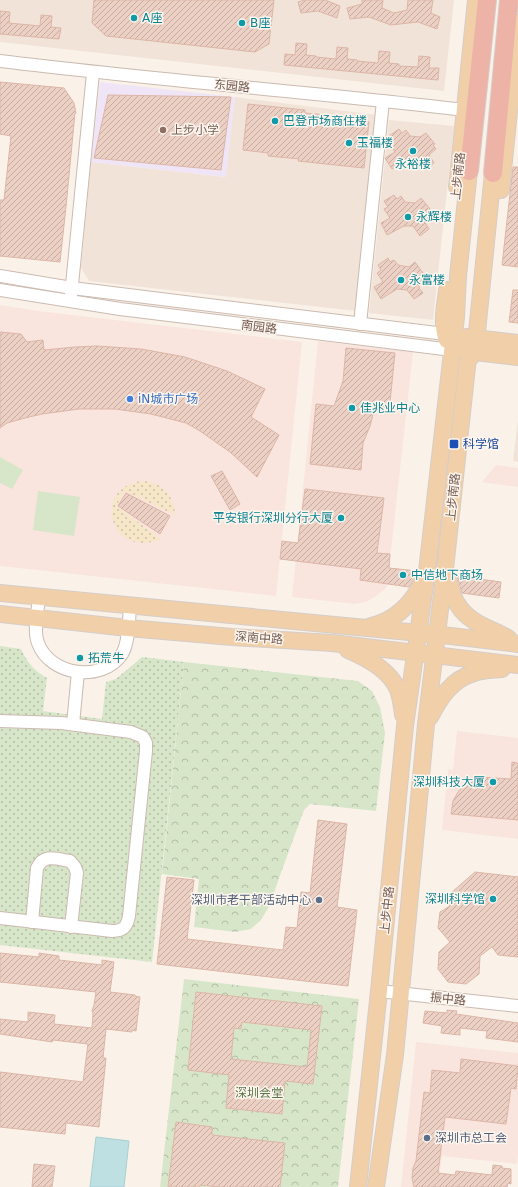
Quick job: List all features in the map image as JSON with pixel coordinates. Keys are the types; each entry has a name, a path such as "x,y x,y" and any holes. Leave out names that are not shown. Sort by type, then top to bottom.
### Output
{"highway":[{"path":"469,172 487,0"},
{"path":"493,173 508,0"}],"main road":[{"name":"上步南路","path":"450,340 444,316 476,0"},
{"name":"上步南路","path":"437,634 468,360 484,326 488,312 513,116 518,23"},
{"name":"上步南路","path":"419,633 427,571 450,340 469,172"},
{"name":"上步南路","path":"476,345 493,173"},
{"name":"南园路","path":"450,340 476,345 518,357"},
{"name":"南园路","path":"476,345 518,343"},
{"path":"445,569 453,595 457,604 464,613 478,624 518,644"},
{"path":"356,627 376,625 396,615 415,597 427,571"},
{"name":"深南中路","path":"0,593 437,634 518,644"},
{"name":"深南中路","path":"0,614 128,628 232,637 332,643 518,666"},
{"name":"上步中路","path":"358,1187 405,726 419,633"},
{"name":"上步中路","path":"376,1187 399,1020 400,993 426,724 437,634"},
{"path":"332,643 362,656 383,670 391,678 398,689 405,726"},
{"path":"426,724 441,698 462,678 473,673 518,666"}],"street":[{"name":"东园路","path":"0,61 465,110"},
{"path":"71,302 93,72"},
{"path":"360,324 383,101"},
{"name":"南园路","path":"0,276 72,288 360,324 450,340"},
{"name":"南园路","path":"0,290 71,302 276,329 450,340"},
{"path":"39,597 38,644 43,652 56,664 63,668 86,673 101,670 116,661 124,650 130,606"},
{"path":"73,724 78,672"},
{"path":"0,722 73,724 138,734 143,737 146,743 128,923 125,928 119,931 0,918"},
{"path":"32,922 37,868 40,862 46,858 70,860 75,866 77,872 71,926"},
{"name":"振中路","path":"379,991 518,1006"}],"shaded area":[{"path":"0,0 454,0 444,91 0,42"},
{"name":"上步小学","path":"100,82 235,97 226,177 91,162"},
{"path":"235,97 377,115 356,311 89,281 81,268 91,162 225,177"},
{"path":"389,120 454,126 433,320 369,313"},
{"name":"iN城市广场","path":"0,305 38,311 302,342 276,596 0,566"},
{"path":"318,341 413,352 387,587 366,602 354,604 292,597"},
{"path":"518,419 518,462 513,461"},
{"path":"496,465 518,468 518,487 482,482"},
{"path":"457,731 518,738 518,839 442,830 448,769 453,770"},
{"path":"416,1042 518,1053 517,1164 442,1156 438,1187 401,1187"}],"sand":[{"path":"142,481 155,484 166,491 172,501 175,515 125,491 116,506 161,539 143,543 129,540 119,531 113,520 112,508 116,496 126,486"}],"green space":[{"path":"0,457 23,470 12,489 0,483"},
{"path":"38,491 80,497 74,536 33,530"},
{"path":"0,646 21,649 31,666 47,678 43,711 102,719 106,682 116,679 142,657 184,662 152,962 0,945"},
{"path":"184,662 358,681 372,691 380,707 385,733 376,811 310,804 304,810 270,905 261,920 251,929 235,932 194,927 199,879 162,874"},
{"name":"深圳会堂","path":"184,979 359,999 338,1187 160,1187"}],"water":[{"path":"96,1137 129,1141 124,1187 90,1187"}],"building":[{"path":"94,0 274,0 269,44 255,52 106,36 92,23"},
{"path":"305,0 325,0 340,6 337,18 318,11 301,13 298,2"},
{"path":"362,0 383,0 382,8 394,13 407,10 408,0 433,0 431,13 440,17 437,29 418,22 391,25 369,17 350,19 347,8 362,4"},
{"path":"0,11 10,12 9,23 19,24 40,26 41,15 52,16 51,27 61,28 59,39 0,34"},
{"path":"296,43 307,44 306,55 336,59 337,47 348,48 347,59 378,63 379,51 390,52 389,63 399,64 399,66 418,67 419,56 430,57 429,68 439,68 438,80 284,65 285,54 295,55"},
{"path":"0,82 64,88 74,103 76,113 60,262 0,256 0,200 4,200 11,136 0,134"},
{"name":"上步小学","path":"108,95 231,97 221,170 94,158"},
{"path":"248,104 305,110 305,113 326,115 326,117 369,122 364,168 298,161 299,159 268,156 268,153 243,150"},
{"name":"永裕楼","path":"399,129 402,133 406,130 410,136 420,137 426,133 435,144 433,145 436,149 429,155 434,163 425,170 418,161 409,160 392,169 385,158 395,152 389,143 393,141 389,136"},
{"path":"513,167 518,167 518,267 502,265"},
{"name":"永辉楼","path":"394,195 397,199 401,196 405,202 415,203 421,198 430,209 428,211 432,215 424,221 429,229 420,236 413,226 404,226 387,235 381,223 390,218 384,209 388,207 384,201"},
{"name":"永富楼","path":"388,258 390,262 394,260 398,265 409,267 415,262 425,278 420,282 419,288 423,293 414,299 407,290 397,289 381,299 374,287 383,282 377,273 381,270 378,265"},
{"path":"513,290 518,290 518,323 509,322"},
{"name":"iN城市广场","path":"0,332 21,334 27,342 43,340 44,350 97,346 141,349 185,357 227,371 265,389 251,417 279,435 257,477 230,452 200,431 186,423 151,414 115,409 79,409 25,418 7,423 0,428"},
{"name":"佳兆业中心","path":"346,348 395,353 389,412 374,411 363,443 361,470 310,464 316,404 334,406 343,381"},
{"path":"222,471 240,504 230,510 211,476"},
{"path":"305,489 384,498 377,553 390,554 389,568 417,571 417,575 409,587 360,580 361,569 280,559 282,541 298,543"},
{"path":"126,493 170,516 160,534 118,506"},
{"path":"457,576 501,582 499,598 462,593"},
{"name":"深圳科技大厦","path":"512,762 518,763 518,820 451,814 453,801 464,784 471,779 479,777 511,779"},
{"name":"深圳市老干部活动中心","path":"318,820 347,824 337,907 357,910 348,986 157,964 167,877 194,880 187,939 283,950 286,927 297,928 301,892 310,893"},
{"path":"475,872 518,877 518,957 498,955 492,947 480,956 479,974 466,984 448,982 438,969 439,952 450,942 438,928 440,912 450,906 444,899"},
{"path":"0,953 39,957 39,953 59,956 59,960 102,965 102,960 114,962 110,992 140,997 136,1031 132,1030 132,1032 106,1029 103,1058 106,1058 99,1127 66,1123 65,1134 0,1127 0,1072 83,1082 88,1044 53,1040 52,1042 0,1034 0,1019 28,1022 28,1012 55,1015 54,1024 92,1028 92,1011 96,992 0,982"},
{"path":"196,992 322,1006 313,1084 285,1081 282,1114 226,1108 229,1075 188,1070","holes":["242,1022 311,1030 307,1067 231,1059 234,1028 241,1029"]},
{"path":"447,1010 457,1011 456,1014 518,1023 518,1042 486,1038 487,1031 460,1028 460,1035 441,1033 442,1026 423,1023 425,1011 447,1013"},
{"path":"461,1059 518,1066 516,1089 511,1088 506,1124 445,1117 438,1173 455,1175 456,1171 492,1175 493,1165 502,1166 502,1168 511,1169 511,1184 508,1183 507,1187 414,1187 412,1178 413,1168 416,1161 424,1092 430,1093 432,1070 460,1073"},
{"path":"176,1122 212,1127 212,1135 285,1143 280,1187 219,1187 200,1185 200,1187 168,1187"},
{"path":"34,1164 55,1166 52,1187 32,1187"}],"place":[{"name":"A座","path":"134,18"},
{"name":"B座","path":"242,23"},
{"name":"巴登市场商住楼","path":"275,121"},
{"name":"上步小学","path":"163,130"},
{"name":"玉福楼","path":"349,143"},
{"name":"永裕楼","path":"413,151"},
{"name":"永辉楼","path":"408,217"},
{"name":"永富楼","path":"401,280"},
{"name":"iN城市广场","path":"130,399"},
{"name":"佳兆业中心","path":"352,408"},
{"name":"科学馆","path":"454,444"},
{"name":"平安银行深圳分行大厦","path":"341,518"},
{"name":"中信地下商场","path":"403,575"},
{"name":"拓荒牛","path":"80,658"},
{"name":"深圳科技大厦","path":"493,782"},
{"name":"深圳科学馆","path":"493,899"},
{"name":"深圳市老干部活动中心","path":"319,900"},
{"name":"深圳市总工会","path":"427,1138"}]}
